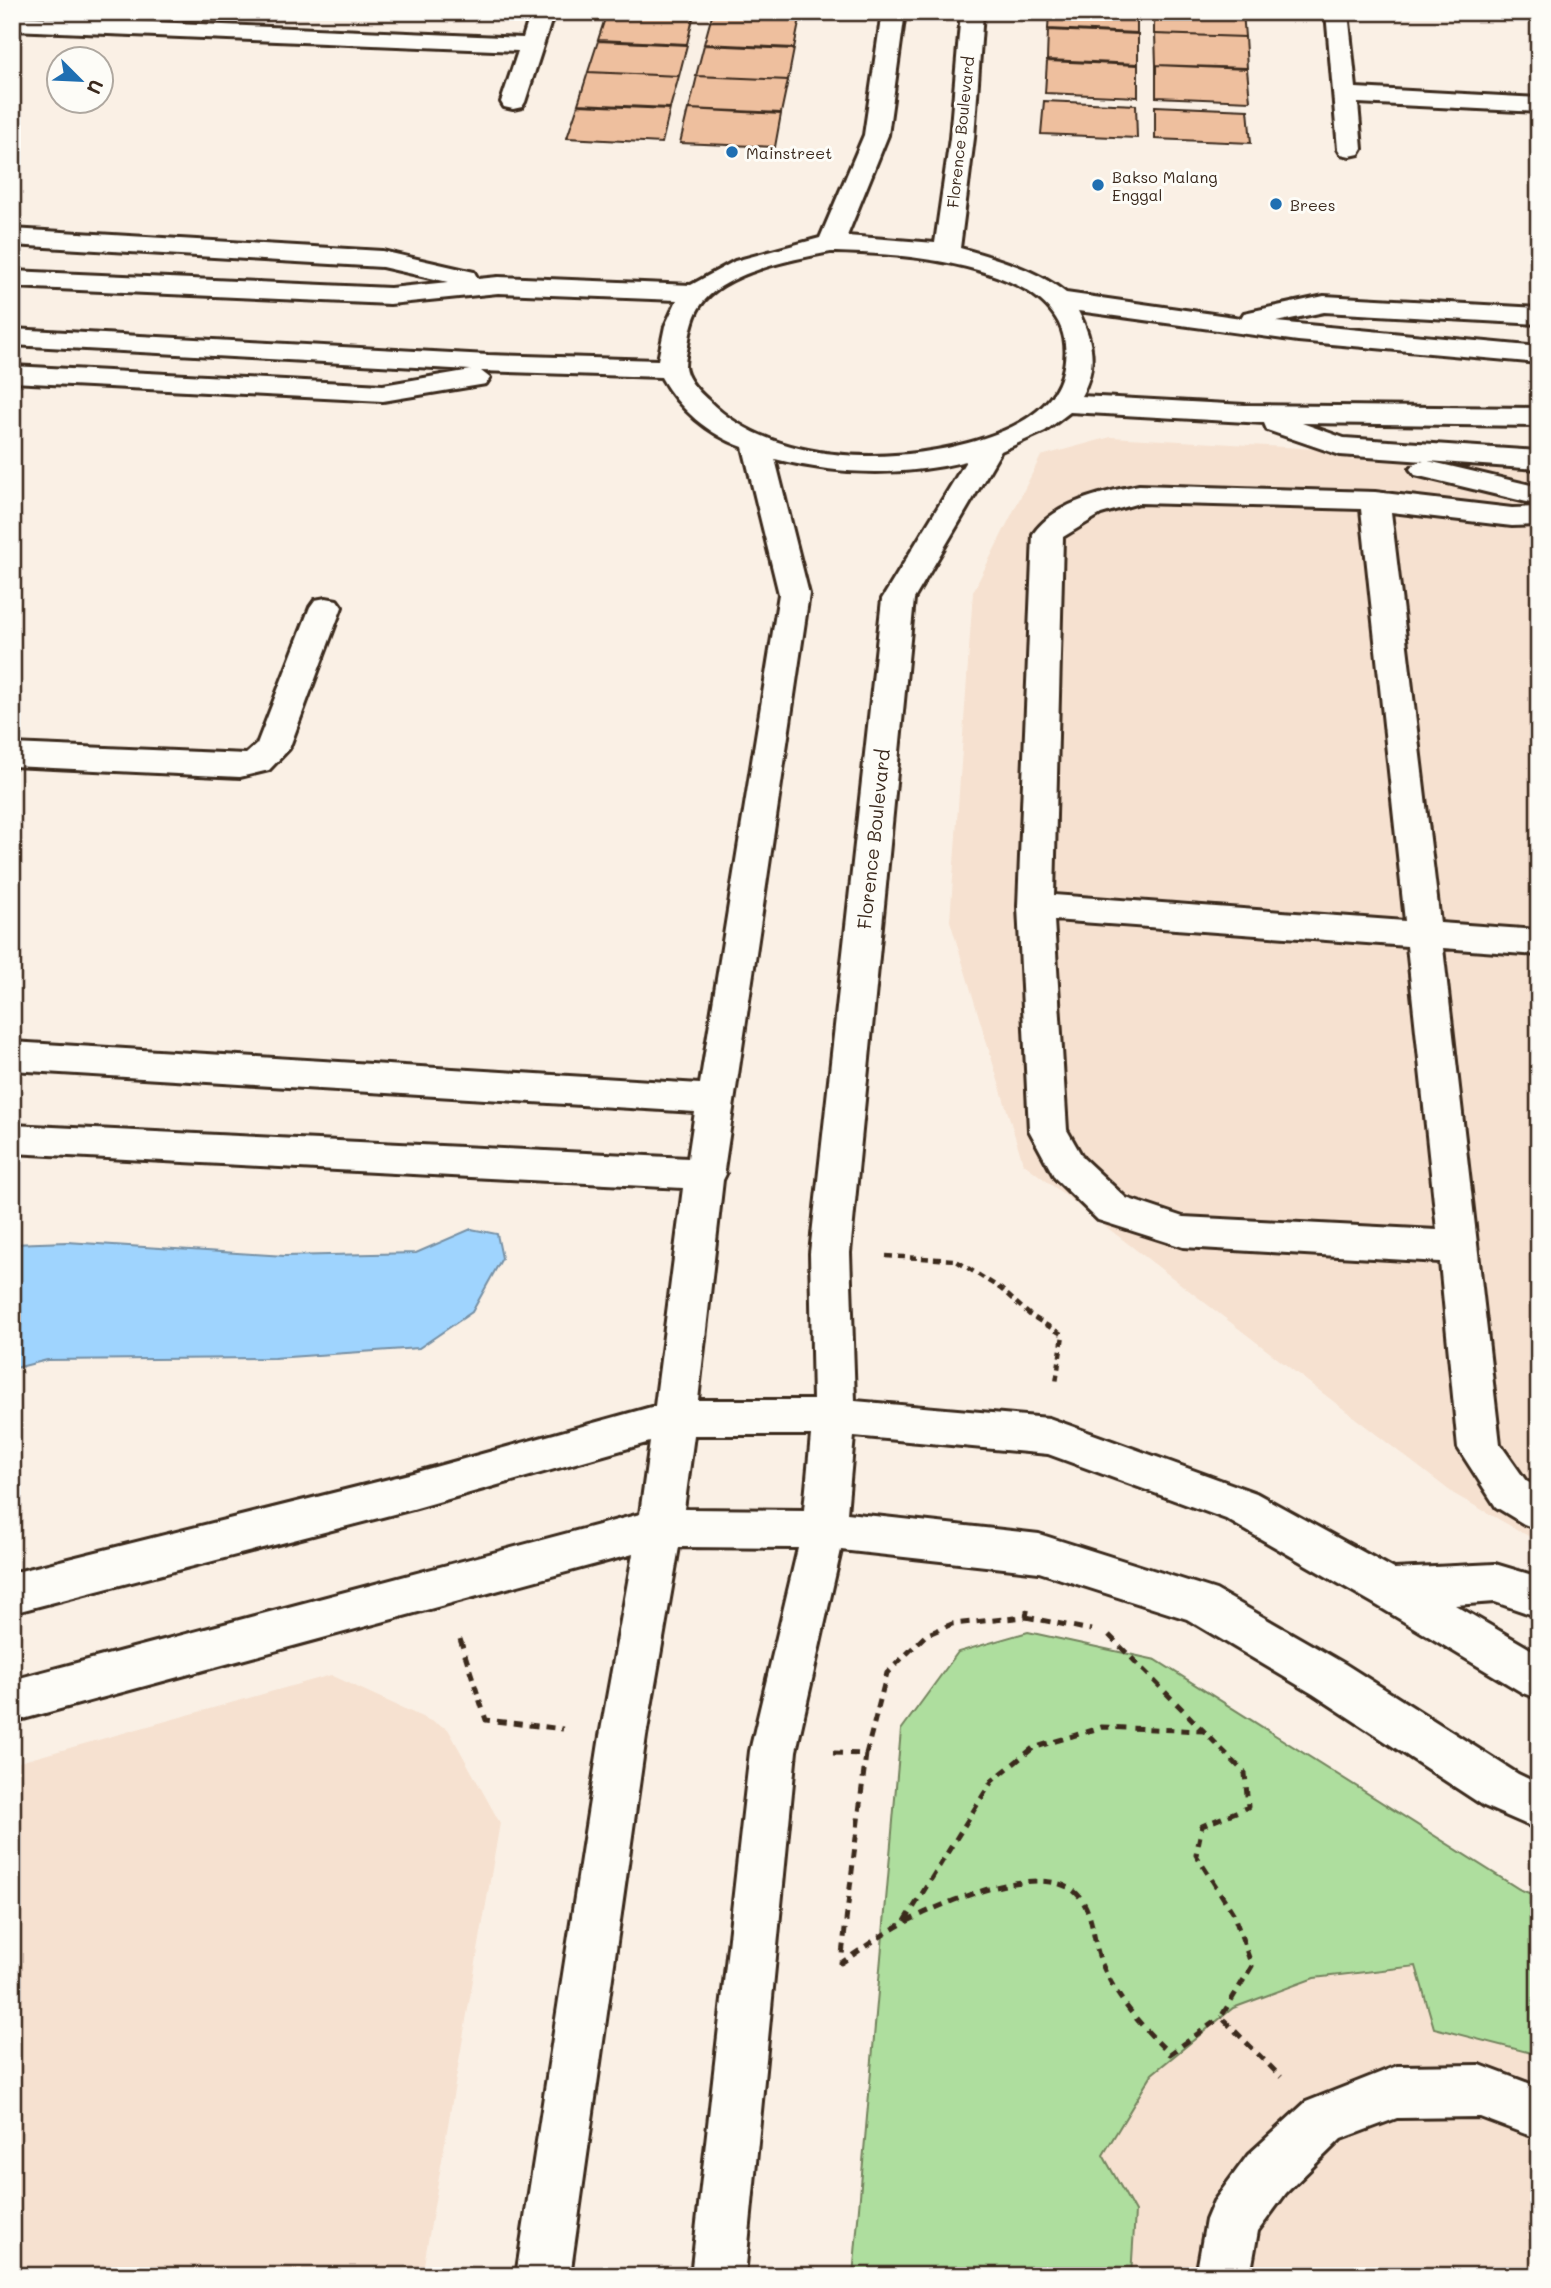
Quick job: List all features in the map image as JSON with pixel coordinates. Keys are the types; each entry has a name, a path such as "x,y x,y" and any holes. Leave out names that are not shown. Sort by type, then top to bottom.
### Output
{"street":[{"path":"513,102 543,12"},
{"path":"831,244 876,135 894,12"},
{"name":"Florence Boulevard","path":"947,251 962,138 972,12"},
{"path":"1336,12 1347,95 1350,149"},
{"path":"12,23 532,45"},
{"path":"1347,95 1539,104"},
{"path":"12,237 382,259 498,285"},
{"path":"1058,300 1077,334 1080,364 1063,403 1037,425 988,449 927,462 870,465 812,459 756,443 712,419 683,389 671,369 676,329 696,293 743,266 831,244 902,244 947,251 992,264 1058,300 1222,326 1428,348 1539,355"},
{"path":"12,279 390,296 498,285 696,293"},
{"path":"1222,326 1324,304 1539,316"},
{"path":"12,337 671,369"},
{"path":"12,374 383,393 554,365"},
{"path":"1063,403 1245,414 1539,417"},
{"path":"1245,414 1340,446 1481,484 1539,496"},
{"path":"543,2276 623,1736 660,1528 694,1242 707,1174 794,594 756,443"},
{"path":"1340,446 1539,460"},
{"name":"Florence Boulevard","path":"718,2276 773,1751 824,1529 834,1417 830,1253 898,599 988,449"},
{"path":"1459,1247 1183,1232 1112,1209 1069,1168 1048,1130 1036,906 1048,534 1076,512 1105,500 1139,494 1375,501 1512,517 1539,516"},
{"path":"1375,501 1479,1448 1511,1494 1539,1511"},
{"path":"12,755 240,766 257,762 272,749 326,607"},
{"path":"1036,906 1539,943"},
{"path":"12,1056 717,1098"},
{"path":"12,1139 707,1174"},
{"path":"12,1593 413,1492 675,1418 834,1417 1049,1436 1241,1506 1539,1678"},
{"path":"12,1701 660,1528 824,1529 1039,1553 1200,1604 1329,1679 1501,1790 1539,1808"},
{"path":"1389,1589 1495,1583 1539,1597"},
{"path":"1223,2276 1233,2220 1267,2174 1324,2120 1397,2092 1480,2091 1539,2113"}],"path":[{"path":"830,1253 955,1260 1001,1289 1030,1315 1063,1335 1049,1436"},
{"path":"1026,1617 1039,1553"},
{"path":"442,1585 486,1720 623,1736"},
{"path":"1094,1630 1026,1617 952,1624 926,1635 887,1672 866,1754 841,1963 905,1922 973,1896 1030,1879 1061,1886 1078,1895 1088,1916 1099,1958 1143,2029 1170,2054 1221,2017 1252,1966 1233,1913 1196,1855 1202,1826 1248,1807 1245,1773 1108,1633"},
{"path":"905,1922 992,1781 1034,1748 1102,1727 1205,1731"},
{"path":"773,1751 866,1754"},
{"path":"1221,2017 1324,2120"}],"shaded area":[{"path":"1111,437 1539,462 1539,1542 1454,1494 1023,1163 950,921 973,592 1041,456"},
{"path":"1028,1632 1156,1660 1519,1889 1539,1897 1539,2276 853,2276 901,1730 958,1652"},
{"path":"331,1675 448,1729 500,1823 422,2276 12,2276 12,1764"}],"green space":[{"path":"1028,1632 1156,1660 1519,1889 1539,1897 1539,2055 1434,2028 1416,1966 1314,1978 1233,2008 1152,2074 1103,2155 1135,2212 1131,2276 853,2276 901,1730 958,1652"}],"water":[{"path":"471,1229 497,1234 502,1258 472,1312 419,1348 274,1358 47,1360 12,1369 12,1244 67,1242 285,1256 416,1253"}],"building":[{"path":"607,12 694,14 687,44 598,40"},
{"path":"713,12 801,12 800,17"},
{"path":"1049,12 1137,12 1137,33 1048,29"},
{"path":"1154,12 1243,12 1245,37 1154,34"},
{"path":"712,15 800,18 794,48 704,44"},
{"path":"1048,30 1138,34 1138,64 1047,60"},
{"path":"1155,34 1245,37 1247,68 1156,65"},
{"path":"598,41 687,45 679,76 588,72"},
{"path":"704,45 794,49 788,80 696,76"},
{"path":"1047,61 1138,65 1138,97 1045,93"},
{"path":"1156,65 1247,69 1250,101 1156,97"},
{"path":"588,72 679,76 670,108 578,104"},
{"path":"697,76 788,80 781,113 689,109"},
{"path":"1044,101 1136,105 1137,138 1041,134"},
{"path":"578,105 670,109 662,143 567,138"},
{"path":"1155,106 1248,110 1251,143 1155,139"},
{"path":"688,109 781,114 775,147 680,143"}],"place":[{"name":"Mainstreet","path":"732,152"},
{"name":"Bakso Malang Enggal","path":"1098,185"},
{"name":"Brees","path":"1276,204"}]}
